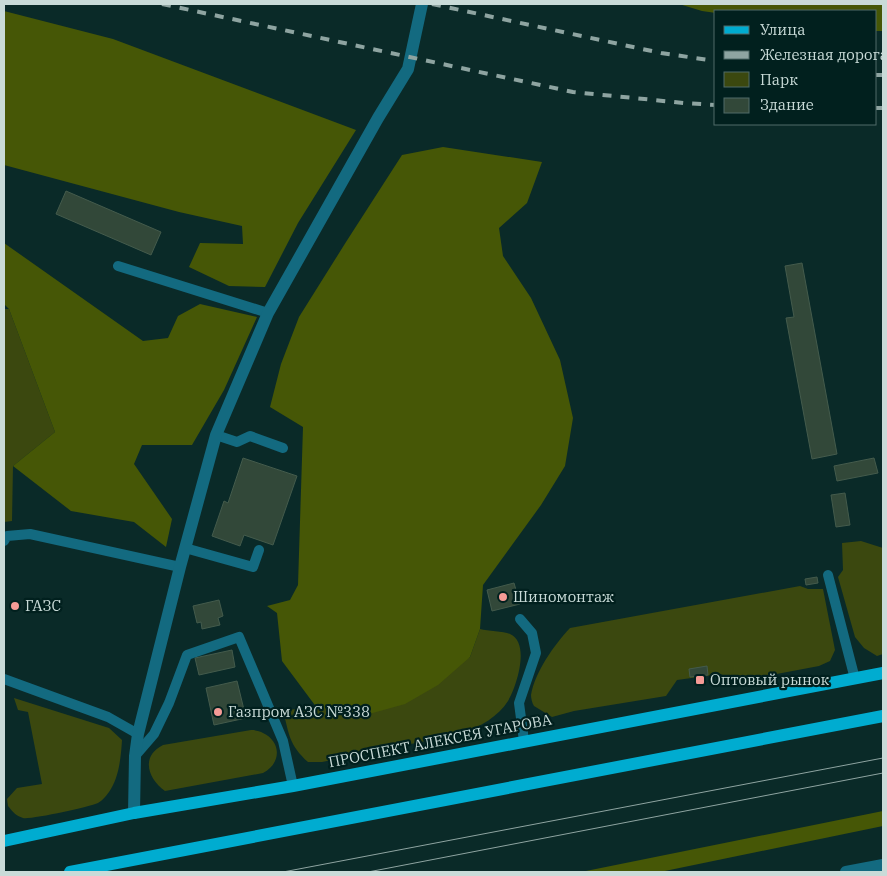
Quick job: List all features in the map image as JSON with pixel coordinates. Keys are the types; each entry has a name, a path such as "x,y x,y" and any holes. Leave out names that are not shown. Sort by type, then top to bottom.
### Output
{"main road":[{"name":"ПРОСПЕКТ АЛЕКСЕЯ УГАРОВА","path":"4,841 134,813 293,786 883,673"},
{"path":"70,872 122,867 883,716"}],"street":[{"path":"134,813 135,756 138,734 180,566 216,435 268,313 378,118 408,69 422,4"},
{"path":"846,872 883,865"}],"lane":[{"path":"118,266 268,313"},
{"path":"216,435 237,442 250,436 283,448"},
{"path":"4,541 6,536 30,534 180,566"},
{"path":"185,548 253,567 259,550"},
{"path":"828,575 855,679"},
{"path":"520,619 532,633 536,653 519,703 524,741"},
{"path":"135,756 154,734 169,703 187,655 239,638 284,741 293,786"},
{"path":"4,679 108,718 138,734"}],"green space":[{"path":"679,4 883,4 883,31 877,31 877,10 714,10 714,13"},
{"path":"4,11 113,39 356,130 298,223 265,287 229,286 189,267 200,243 243,244 242,226 179,212 4,165"},
{"path":"443,147 542,162 527,203 499,228 503,256 531,298 560,360 573,418 565,466 541,505 483,585 480,629 470,657 438,685 405,704 369,714 317,708 282,661 277,613 267,606 290,600 298,585 303,427 270,407 281,364 299,317 402,155"},
{"path":"4,243 143,341 168,338 178,316 200,304 257,317 224,390 192,445 142,445 134,464 172,519 166,547 134,522 71,511 13,466 55,432 9,309 4,304"},
{"path":"4,309 9,309 55,432 13,466 12,521 4,522"},
{"path":"861,541 883,548 883,654 877,656 864,648 855,637 838,577 843,570 842,543"},
{"path":"800,586 808,589 823,589 835,650 830,661 819,666 739,681 730,681 721,674 677,680 666,696 574,711 552,717 534,706 531,695 541,668 570,628"},
{"path":"480,629 510,634 520,646 521,656 518,676 508,701 499,712 477,727 465,733 322,762 308,762 293,744 283,710 317,708 369,714 470,657"},
{"path":"14,698 109,728 122,740 115,780 109,792 101,801 72,810 28,818 16,815 11,810 7,799 17,788 42,784 28,712 18,710"},
{"path":"256,730 269,737 276,747 276,759 269,769 263,773 165,791 151,774 149,761 156,750 163,745"},
{"path":"883,811 883,826 660,872 581,872"}],"building":[{"path":"66,191 161,232 151,255 56,214"},
{"path":"802,263 837,454 812,459 786,318 794,317 785,266"},
{"path":"243,458 297,476 273,545 244,535 240,546 212,536 224,501 228,503"},
{"path":"874,458 878,473 837,481 834,466"},
{"path":"845,493 850,525 836,527 831,495"},
{"path":"817,577 818,583 806,585 805,579"},
{"name":"Шиномонтаж","path":"514,583 520,604 492,611 487,590"},
{"path":"219,600 223,616 218,618 220,625 202,629 201,622 197,623 193,606"},
{"path":"232,650 235,667 199,675 195,658"},
{"path":"707,666 708,675 690,677 689,669"},
{"path":"237,681 246,718 214,725 206,688"}],"tram line":[{"path":"283,872 883,758"},
{"path":"368,872 883,773"}],"railway":[{"path":"162,4 573,92 714,105"},
{"path":"432,4 661,53 714,61"},
{"path":"877,75 883,75"},
{"path":"877,108 883,108"}],"place":[{"name":"Шиномонтаж","path":"503,597"},
{"name":"ГАЗС","path":"15,606"},
{"name":"Оптовый рынок","path":"700,680"},
{"name":"Газпром АЗС №338","path":"218,712"}]}
